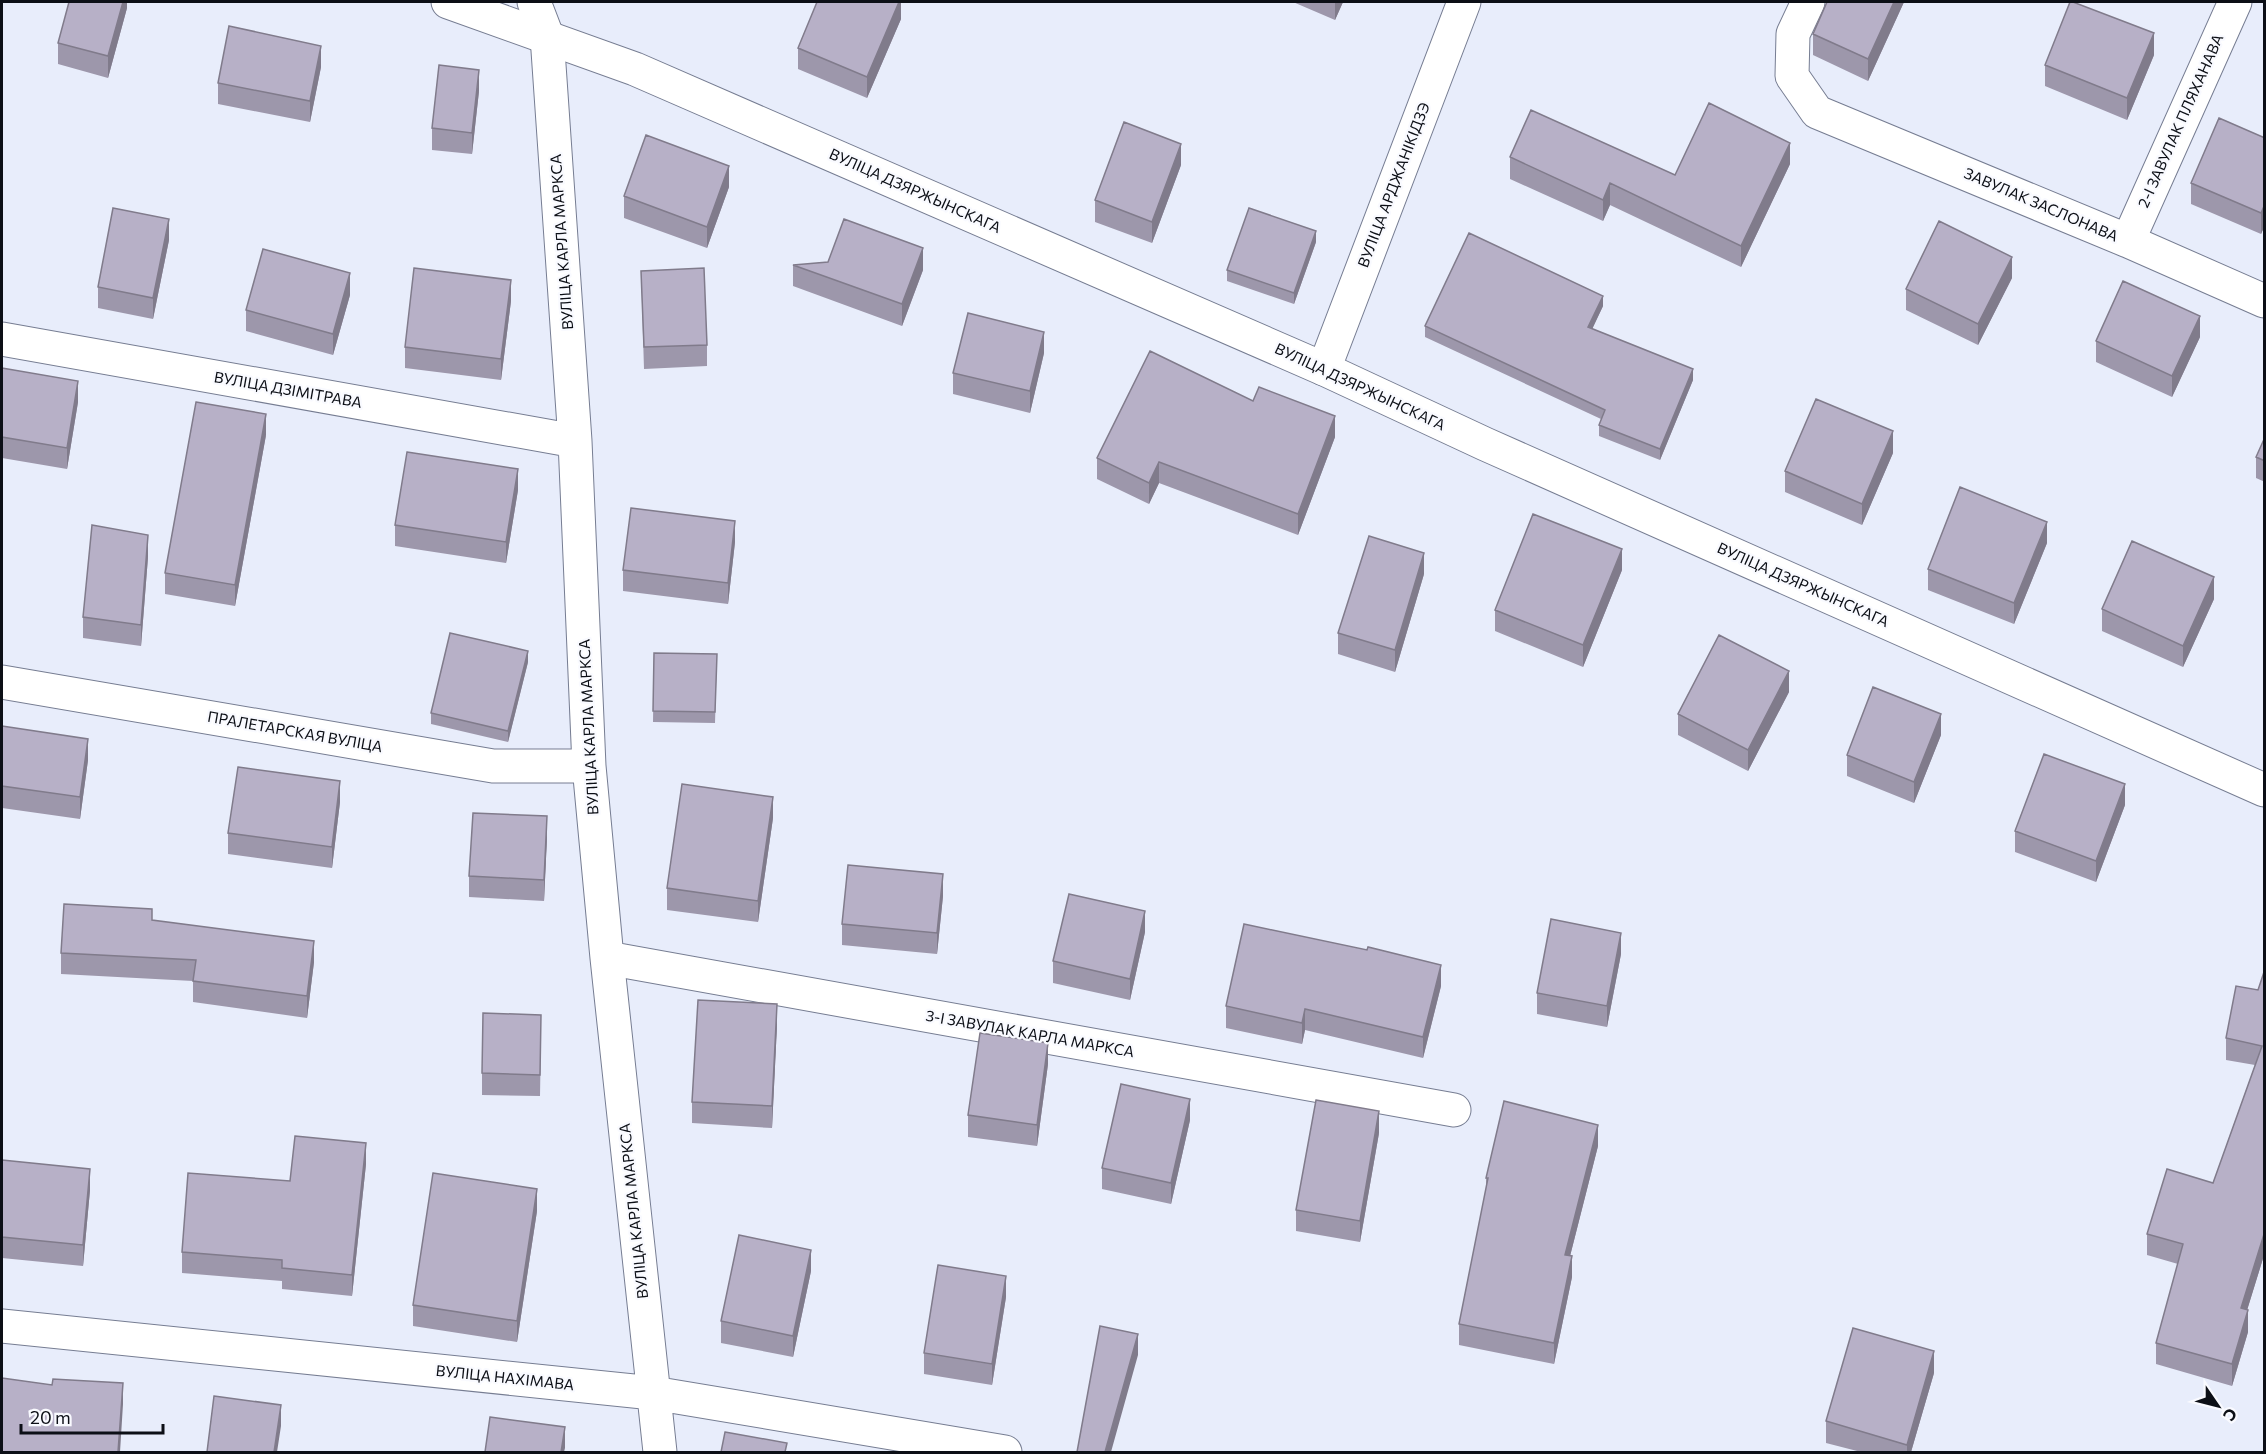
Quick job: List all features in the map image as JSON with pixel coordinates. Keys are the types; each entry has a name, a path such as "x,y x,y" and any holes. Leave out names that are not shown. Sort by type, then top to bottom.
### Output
{"street":[{"name":"ВУЛІЦА ДЗЯРЖЫНСКАГА","path":"448,2 636,69 1324,369 1485,444 2265,790"},
{"name":"ВУЛІЦА КАРЛА МАРКСА","path":"534,2 547,36 575,441 589,766 607,958 660,1452"},
{"name":"ВУЛІЦА АРДЖАНІКІДЗЭ","path":"1324,369 1464,2"},
{"name":"ЗАВУЛАК ЗАСЛОНАВА","path":"1808,2 1793,34 1792,76 1817,112 2128,241 2265,301"},
{"name":"2-І ЗАВУЛАК ПЛЯХАНАВА","path":"2128,241 2235,2"},
{"name":"ВУЛІЦА ДЗІМІТРАВА","path":"2,339 575,441"},
{"name":"ПРАЛЕТАРСКАЯ ВУЛІЦА","path":"2,682 493,766 589,766"},
{"name":"3-І ЗАВУЛАК КАРЛА МАРКСА","path":"607,958 1454,1110"},
{"name":"ВУЛІЦА НАХІМАВА","path":"2,1326 653,1393 1005,1452"}],"building":[{"path":"69,2 123,2 108,56 58,43"},
{"path":"817,2 899,2 867,77 798,48"},
{"path":"1827,2 1894,2 1868,59 1813,34"},
{"path":"2070,2 2154,33 2127,98 2045,65"},
{"path":"229,26 321,46 310,101 218,83"},
{"path":"439,65 479,70 472,133 432,128"},
{"path":"1709,103 1790,143 1741,246 1610,183 1603,200 1510,157 1531,110 1675,175"},
{"path":"2219,118 2265,138 2265,204 2261,213 2191,183"},
{"path":"1124,122 1181,144 1152,222 1095,200"},
{"path":"646,135 729,166 707,227 624,196"},
{"path":"113,208 169,219 153,298 98,287"},
{"path":"1249,208 1316,231 1294,293 1227,270"},
{"path":"844,219 923,248 902,304 793,265 828,262"},
{"path":"1939,221 2012,257 1978,324 1906,289"},
{"path":"1469,233 1603,296 1588,327 1693,369 1660,449 1599,425 1605,410 1425,326"},
{"path":"263,249 350,273 333,334 246,310"},
{"path":"414,268 511,280 501,359 405,347"},
{"path":"704,268 707,345 644,347 641,271"},
{"path":"2123,281 2200,316 2172,376 2096,341"},
{"path":"968,313 1044,332 1030,391 953,373"},
{"path":"1150,351 1253,401 1259,387 1335,416 1298,514 1159,462 1149,483 1097,458"},
{"path":"2,368 78,381 67,448 2,437"},
{"path":"1816,399 1893,431 1862,504 1785,471"},
{"path":"196,402 266,414 235,585 165,573"},
{"path":"2265,437 2265,461 2256,457"},
{"path":"407,452 518,469 506,542 395,525"},
{"path":"1960,487 2047,522 2014,603 1928,569"},
{"path":"631,508 735,521 728,583 623,570"},
{"path":"1533,514 1622,549 1583,645 1495,610"},
{"path":"92,525 148,535 141,625 83,617"},
{"path":"1369,536 1424,553 1395,650 1338,633"},
{"path":"2132,541 2214,577 2183,646 2102,609"},
{"path":"450,633 528,651 508,731 431,713"},
{"path":"1719,635 1789,671 1748,750 1678,714"},
{"path":"654,653 717,654 715,712 653,711"},
{"path":"1873,687 1941,714 1914,782 1847,755"},
{"path":"2,726 88,739 80,797 2,786"},
{"path":"2044,754 2125,784 2096,861 2015,831"},
{"path":"238,767 340,781 332,847 228,833"},
{"path":"682,784 773,797 758,901 667,888"},
{"path":"473,813 547,816 544,880 469,876"},
{"path":"848,865 943,874 937,933 842,924"},
{"path":"1069,894 1145,911 1130,979 1053,961"},
{"path":"64,904 152,909 152,920 314,941 307,996 193,981 196,960 61,953"},
{"path":"1551,919 1621,933 1607,1006 1537,993"},
{"path":"1244,924 1367,950 1368,947 1441,965 1423,1037 1305,1009 1302,1023 1226,1006"},
{"path":"2265,969 2265,1231 2241,1308 2248,1310 2232,1364 2156,1343 2183,1244 2147,1234 2167,1169 2213,1183 2262,1046 2226,1038 2236,986 2258,990"},
{"path":"698,1000 777,1004 772,1106 692,1102"},
{"path":"483,1013 541,1015 540,1075 482,1073"},
{"path":"980,1033 1048,1043 1037,1125 968,1115"},
{"path":"1121,1084 1190,1099 1171,1183 1102,1168"},
{"path":"1316,1100 1379,1111 1360,1221 1296,1210"},
{"path":"1504,1101 1598,1125 1565,1255 1572,1256 1554,1343 1459,1324 1488,1178 1486,1178"},
{"path":"295,1136 366,1143 352,1275 282,1268 282,1260 182,1252 188,1173 290,1181"},
{"path":"2,1160 90,1169 83,1245 2,1237"},
{"path":"433,1173 537,1189 517,1321 413,1305"},
{"path":"739,1235 811,1250 793,1336 721,1321"},
{"path":"938,1265 1006,1276 992,1364 924,1353"},
{"path":"1100,1326 1138,1334 1105,1452 1077,1452"},
{"path":"1853,1328 1934,1351 1907,1445 1826,1421"},
{"path":"2,1378 52,1385 53,1379 123,1383 118,1452 2,1452"},
{"path":"214,1396 281,1405 274,1452 207,1452"},
{"path":"490,1417 565,1427 561,1452 485,1452"},
{"path":"725,1432 787,1443 785,1452 721,1452"}]}
